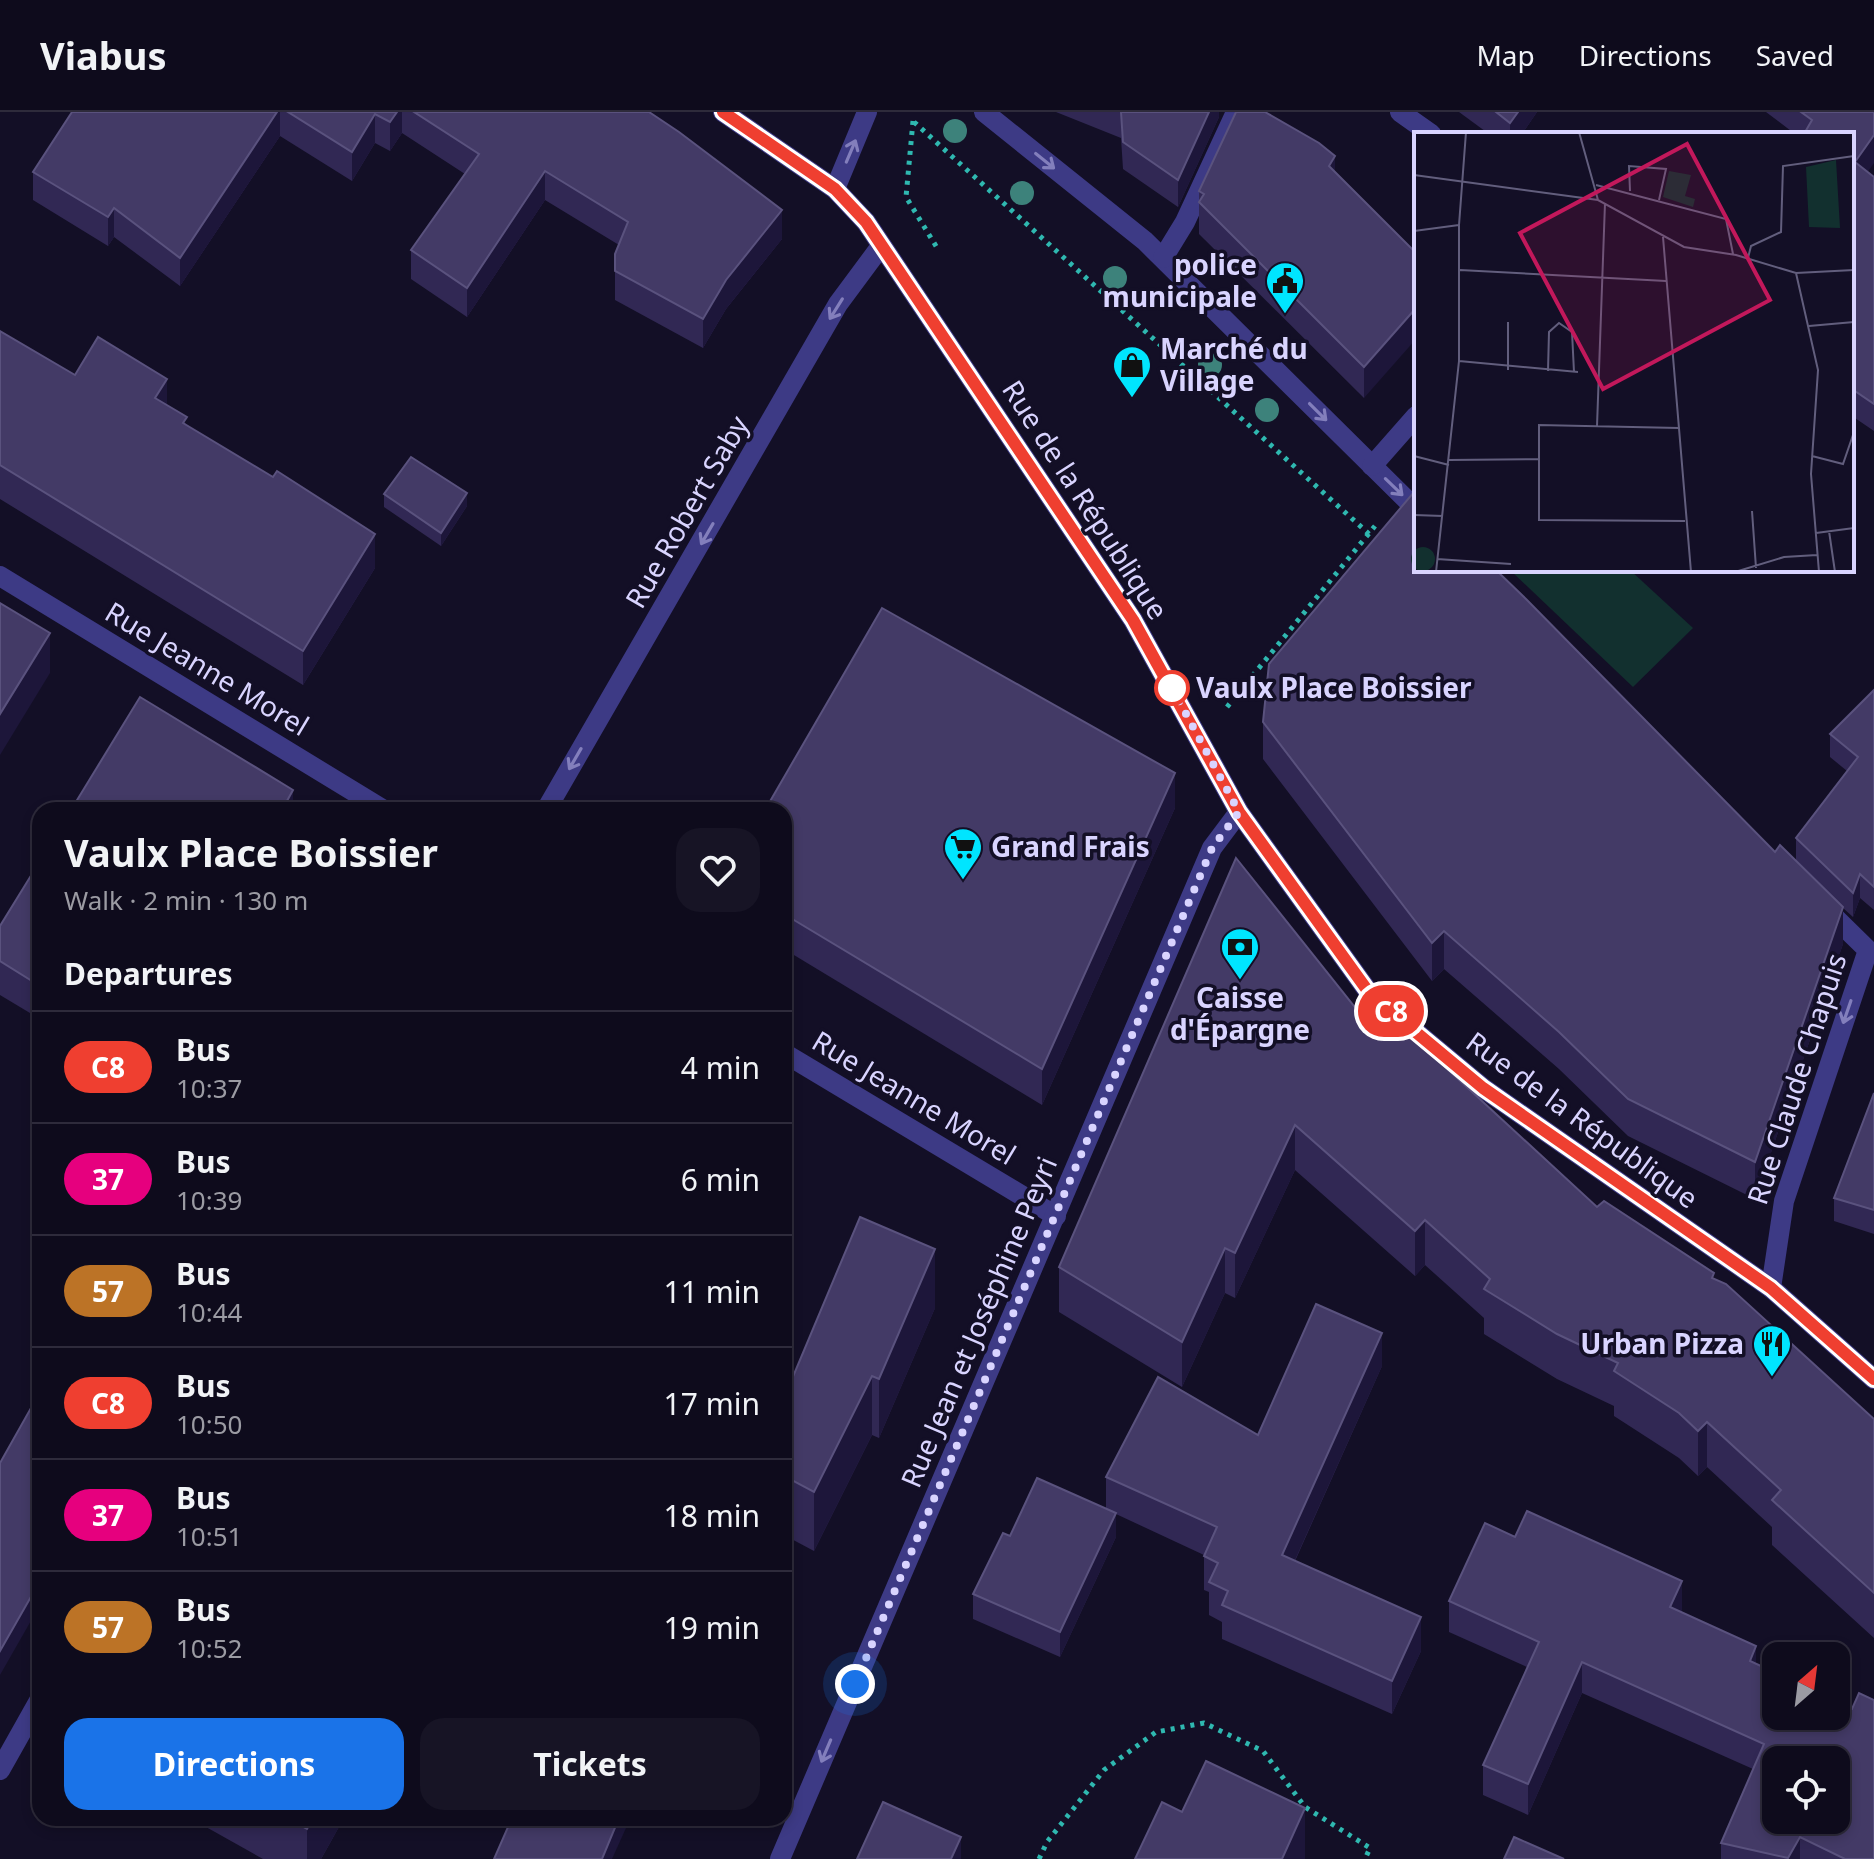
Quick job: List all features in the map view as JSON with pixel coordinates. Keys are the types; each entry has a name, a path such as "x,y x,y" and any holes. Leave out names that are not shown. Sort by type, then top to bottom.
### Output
{"street":[{"name":"Rue de la République","path":"723,112 835,189 866,222 1133,620 1239,812 1370,994 1483,1088 1771,1288 1874,1379"},
{"path":"835,189 867,112"},
{"path":"984,112 1163,258 1409,502"},
{"path":"1163,258 1185,222 1236,112"},
{"path":"1400,112 1428,132"},
{"name":"Rue Robert Saby","path":"551,802 838,304 881,246"},
{"path":"1372,466 1414,418"},
{"name":"Rue Jeanne Morel","path":"0,576 371,802"},
{"name":"Rue Jean et Joséphine Peyri","path":"780,1859 1212,848 1239,812"},
{"name":"Rue Claude Chapuis","path":"1771,1288 1784,1201 1868,950 1813,896"},
{"name":"Rue Jeanne Morel","path":"792,1058 1056,1216"},
{"path":"0,1770 32,1713"}],"path":[{"path":"913,121 1369,534"},
{"path":"1226,709 1369,534 1409,502"},
{"path":"1039,1859 1047,1842 1104,1770 1156,1732 1204,1723 1263,1751 1305,1807 1370,1848 1365,1859"}],"green space":[{"path":"1512,572 1632,572 1693,628 1633,687"}],"building":[{"path":"72,112 277,112 180,258 114,208 108,217 33,172"},
{"path":"288,112 397,112 390,122 375,114 352,152"},
{"path":"414,112 649,112 782,210 726,280 703,319 615,271 615,254 628,222 545,171 467,288 411,250 479,154"},
{"path":"1121,112 1209,112 1178,180 1123,142"},
{"path":"1236,112 1265,112 1319,143 1335,156 1329,166 1414,251 1414,310 1364,367 1199,202 1204,194 1199,191"},
{"path":"1496,112 1518,112 1510,123"},
{"path":"1801,112 1874,112 1874,135 1855,162 1874,177 1874,404 1854,390 1854,132 1805,132 1812,120"},
{"path":"0,331 75,375 98,337 167,379 155,398 187,417 183,423 273,477 277,471 375,534 303,651 0,465"},
{"path":"411,457 467,493 441,533 384,494"},
{"path":"1414,492 1414,572 1498,572 1775,852 1780,845 1843,907 1755,1162 1628,1099 1559,1032 1444,931 1432,943 1263,722 1269,664"},
{"path":"0,603 50,633 0,714"},
{"name":"Grand Frais","path":"882,608 1175,773 1042,1069 792,919 792,802 770,802"},
{"path":"1874,690 1874,887 1860,874 1853,893 1796,838 1858,757 1830,734"},
{"path":"140,697 293,790 286,802 76,802"},
{"path":"1236,858 1381,1040 1392,1018 1597,1207 1604,1201 1714,1273 1712,1278 1726,1284 1874,1419 1874,1593 1772,1500 1781,1490 1707,1422 1698,1431 1679,1413 1614,1371 1618,1363 1557,1334 1484,1289 1490,1279 1425,1220 1415,1231 1295,1125 1235,1253 1225,1248 1182,1342 1059,1267"},
{"path":"32,874 32,981 0,961 0,926"},
{"path":"1874,1093 1874,1210 1834,1198"},
{"path":"860,1217 935,1249 879,1379 872,1376 814,1492 792,1480 792,1379"},
{"path":"1316,1304 1382,1333 1282,1555 1421,1617 1392,1681 1222,1605 1228,1591 1209,1582 1218,1563 1204,1556 1217,1527 1106,1477 1158,1377 1258,1435"},
{"path":"32,1406 32,1595 0,1651 0,1463"},
{"path":"1037,1478 1116,1513 1060,1632 973,1594 1003,1533 1010,1536"},
{"path":"1527,1511 1682,1581 1670,1607 1756,1646 1750,1661 1762,1667 1762,1730 1850,1730 1850,1708 1859,1693 1874,1700 1874,1859 1845,1859 1800,1837 1788,1858 1721,1843 1762,1749 1762,1834 1850,1834 1850,1746 1763,1746 1582,1662 1528,1784 1483,1765 1539,1642 1449,1601 1485,1523 1515,1537"},
{"path":"1206,1761 1305,1808 1282,1859 1135,1859 1162,1802 1182,1812"},
{"path":"883,1802 961,1837 951,1859 857,1859"},
{"path":"508,1826 616,1826 602,1859 494,1859"},
{"path":"1514,1837 1564,1859 1504,1859"}],"bus line":[{"name":"C8","path":"723,112 835,189 866,222 1133,620 1239,812 1370,994 1483,1088 1771,1288 1874,1379"}],"place":[{"name":"police municipale","path":"1285,315"},
{"name":"Marché du Village","path":"1132,399"},
{"name":"Vaulx Place Boissier","path":"1172,688"},
{"name":"Grand Frais","path":"963,881"},
{"name":"Caisse d'Épargne","path":"1240,981"},
{"name":"Urban Pizza","path":"1772,1378"}],"route":[{"path":"855,1684 1212,848 1239,812 1172,688"}]}
